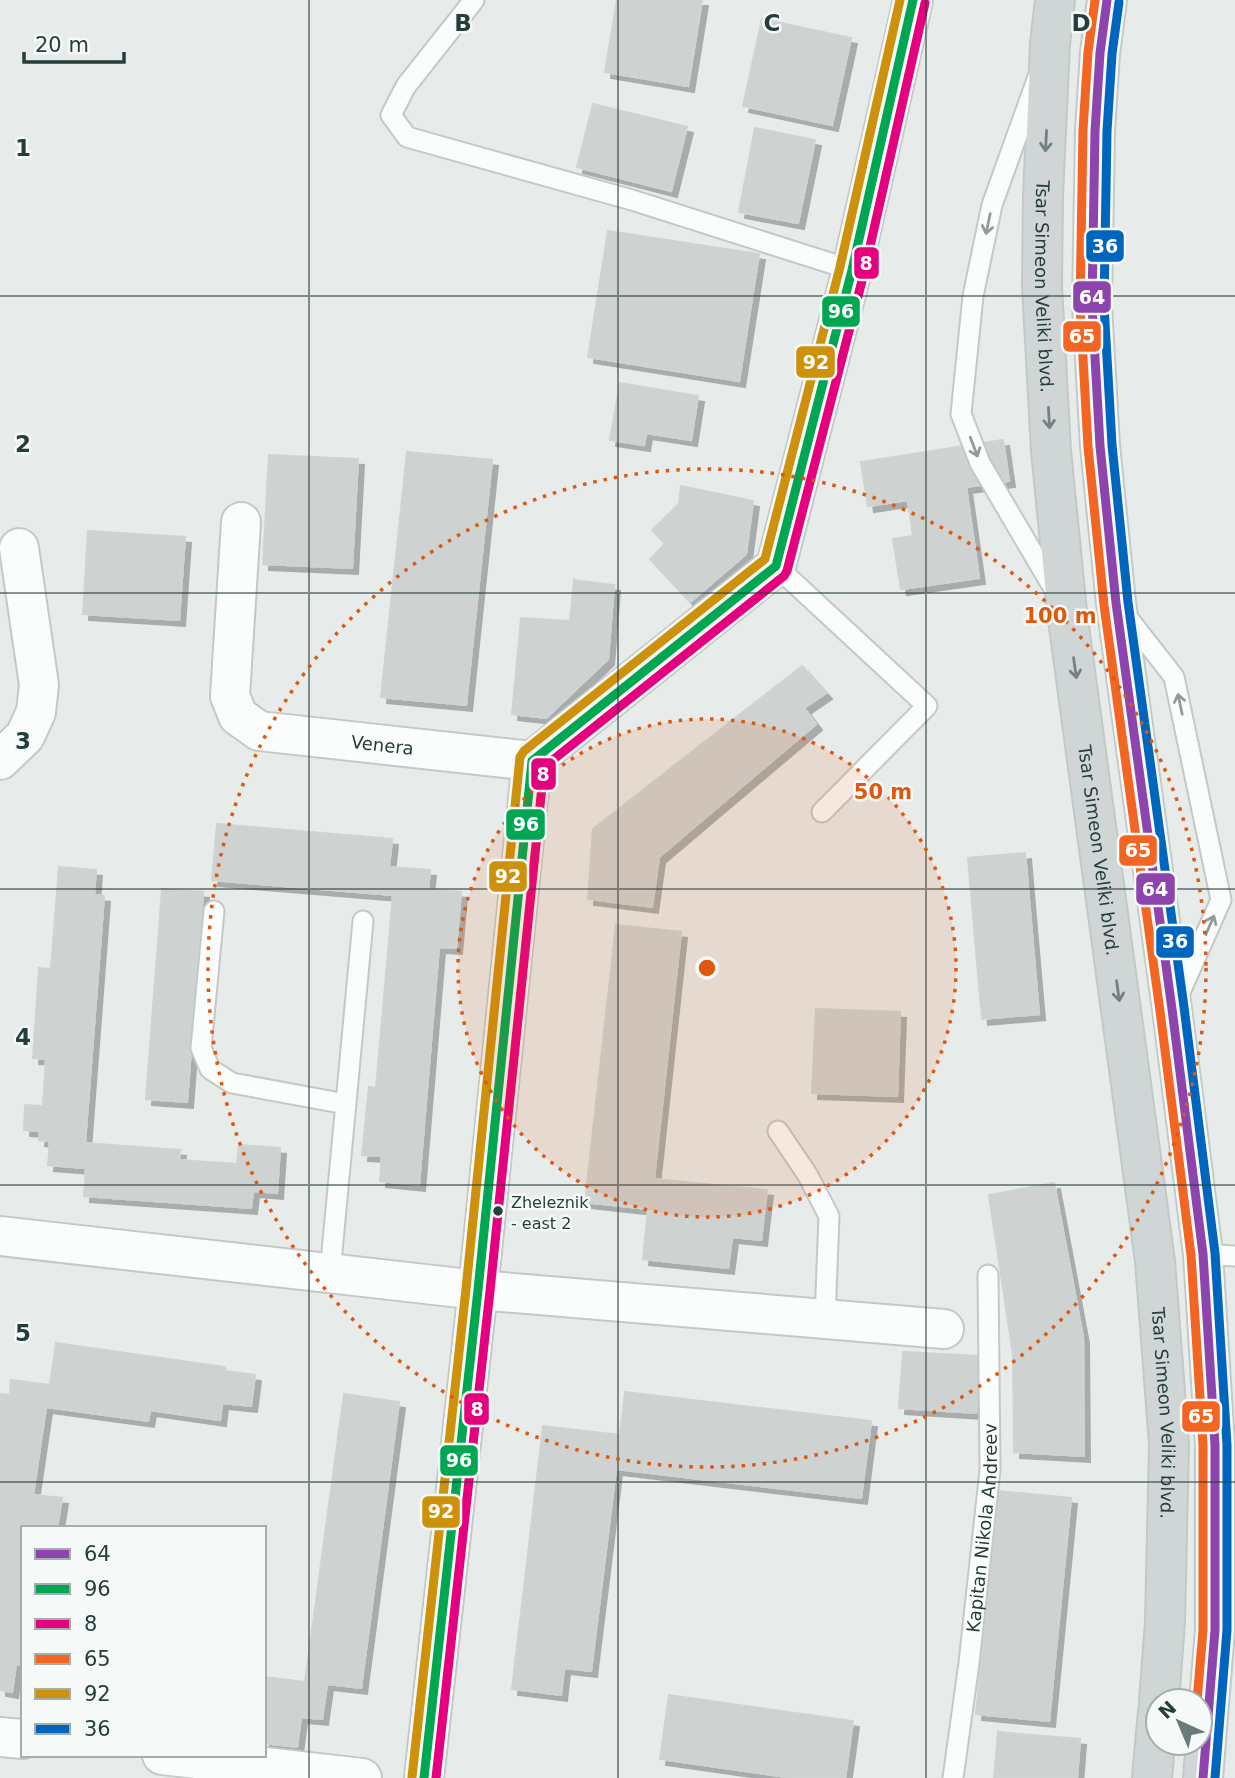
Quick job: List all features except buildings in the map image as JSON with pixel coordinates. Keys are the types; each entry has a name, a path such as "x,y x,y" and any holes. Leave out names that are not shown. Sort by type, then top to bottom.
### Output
{"main road":[{"name":"Tsar Simeon Veliki blvd.","path":"1055,0 1050,44 1043,196 1042,286 1051,451 1067,612 1155,1261 1169,1444 1166,1622 1160,1687"},
{"path":"1107,0 1100,53 1095,131 1092,305 1100,446 1116,603 1172,1009 1219,1255 1214,1630 1203,1778"},
{"path":"1153,1778 1155,1757"}],"street":[{"path":"424,1778 478,1290 532,761 776,566 852,270 913,0"},
{"name":"Venera","path":"241,522 230,696 238,716 259,731 532,761"},
{"path":"0,760 25,736 36,712 39,685 19,548"},
{"path":"0,1236 478,1290 944,1329"},
{"path":"0,1737 21,1739"},
{"path":"180,1757 362,1778"}],"lane":[{"path":"474,0 406,86 391,114 407,138 632,200 852,270"},
{"path":"1050,44 992,205 972,296 961,414 980,463 1067,612"},
{"path":"776,566 927,706 822,812"},
{"path":"1116,603 1174,677 1221,900 1172,1009"},
{"path":"214,911 201,1048 210,1069 232,1083 346,1104"},
{"path":"330,1273 363,922"},
{"path":"778,1131 807,1174 829,1216 825,1319"},
{"name":"Kapitan Nikola Andreev","path":"953,1778 990,1470 988,1275"},
{"path":"1216,1445 1235,1478"}],"transit line":[{"name":"92","path":"412,1777 466,1289 520,757 524,751 765,559 840,267 900,0"},
{"name":"96","path":"424,1778 478,1290 532,761 776,566 852,270 913,0"},
{"name":"65","path":"1095,0 1088,52 1083,130 1080,305 1088,447 1104,605 1191,1255 1203,1445 1203,1630 1198,1687"},
{"name":"64","path":"1107,0 1100,53 1095,131 1092,305 1100,446 1116,603 1203,1254 1215,1445 1215,1630 1203,1778"},
{"name":"36","path":"1119,2 1112,54 1107,131 1104,305 1112,445 1128,602 1215,1253 1227,1445 1227,1630 1215,1778"},
{"name":"8","path":"436,1778 544,767 787,571 864,273 925,3"}],"place":[{"name":"Zheleznik - east 2","path":"498,1211"}]}
